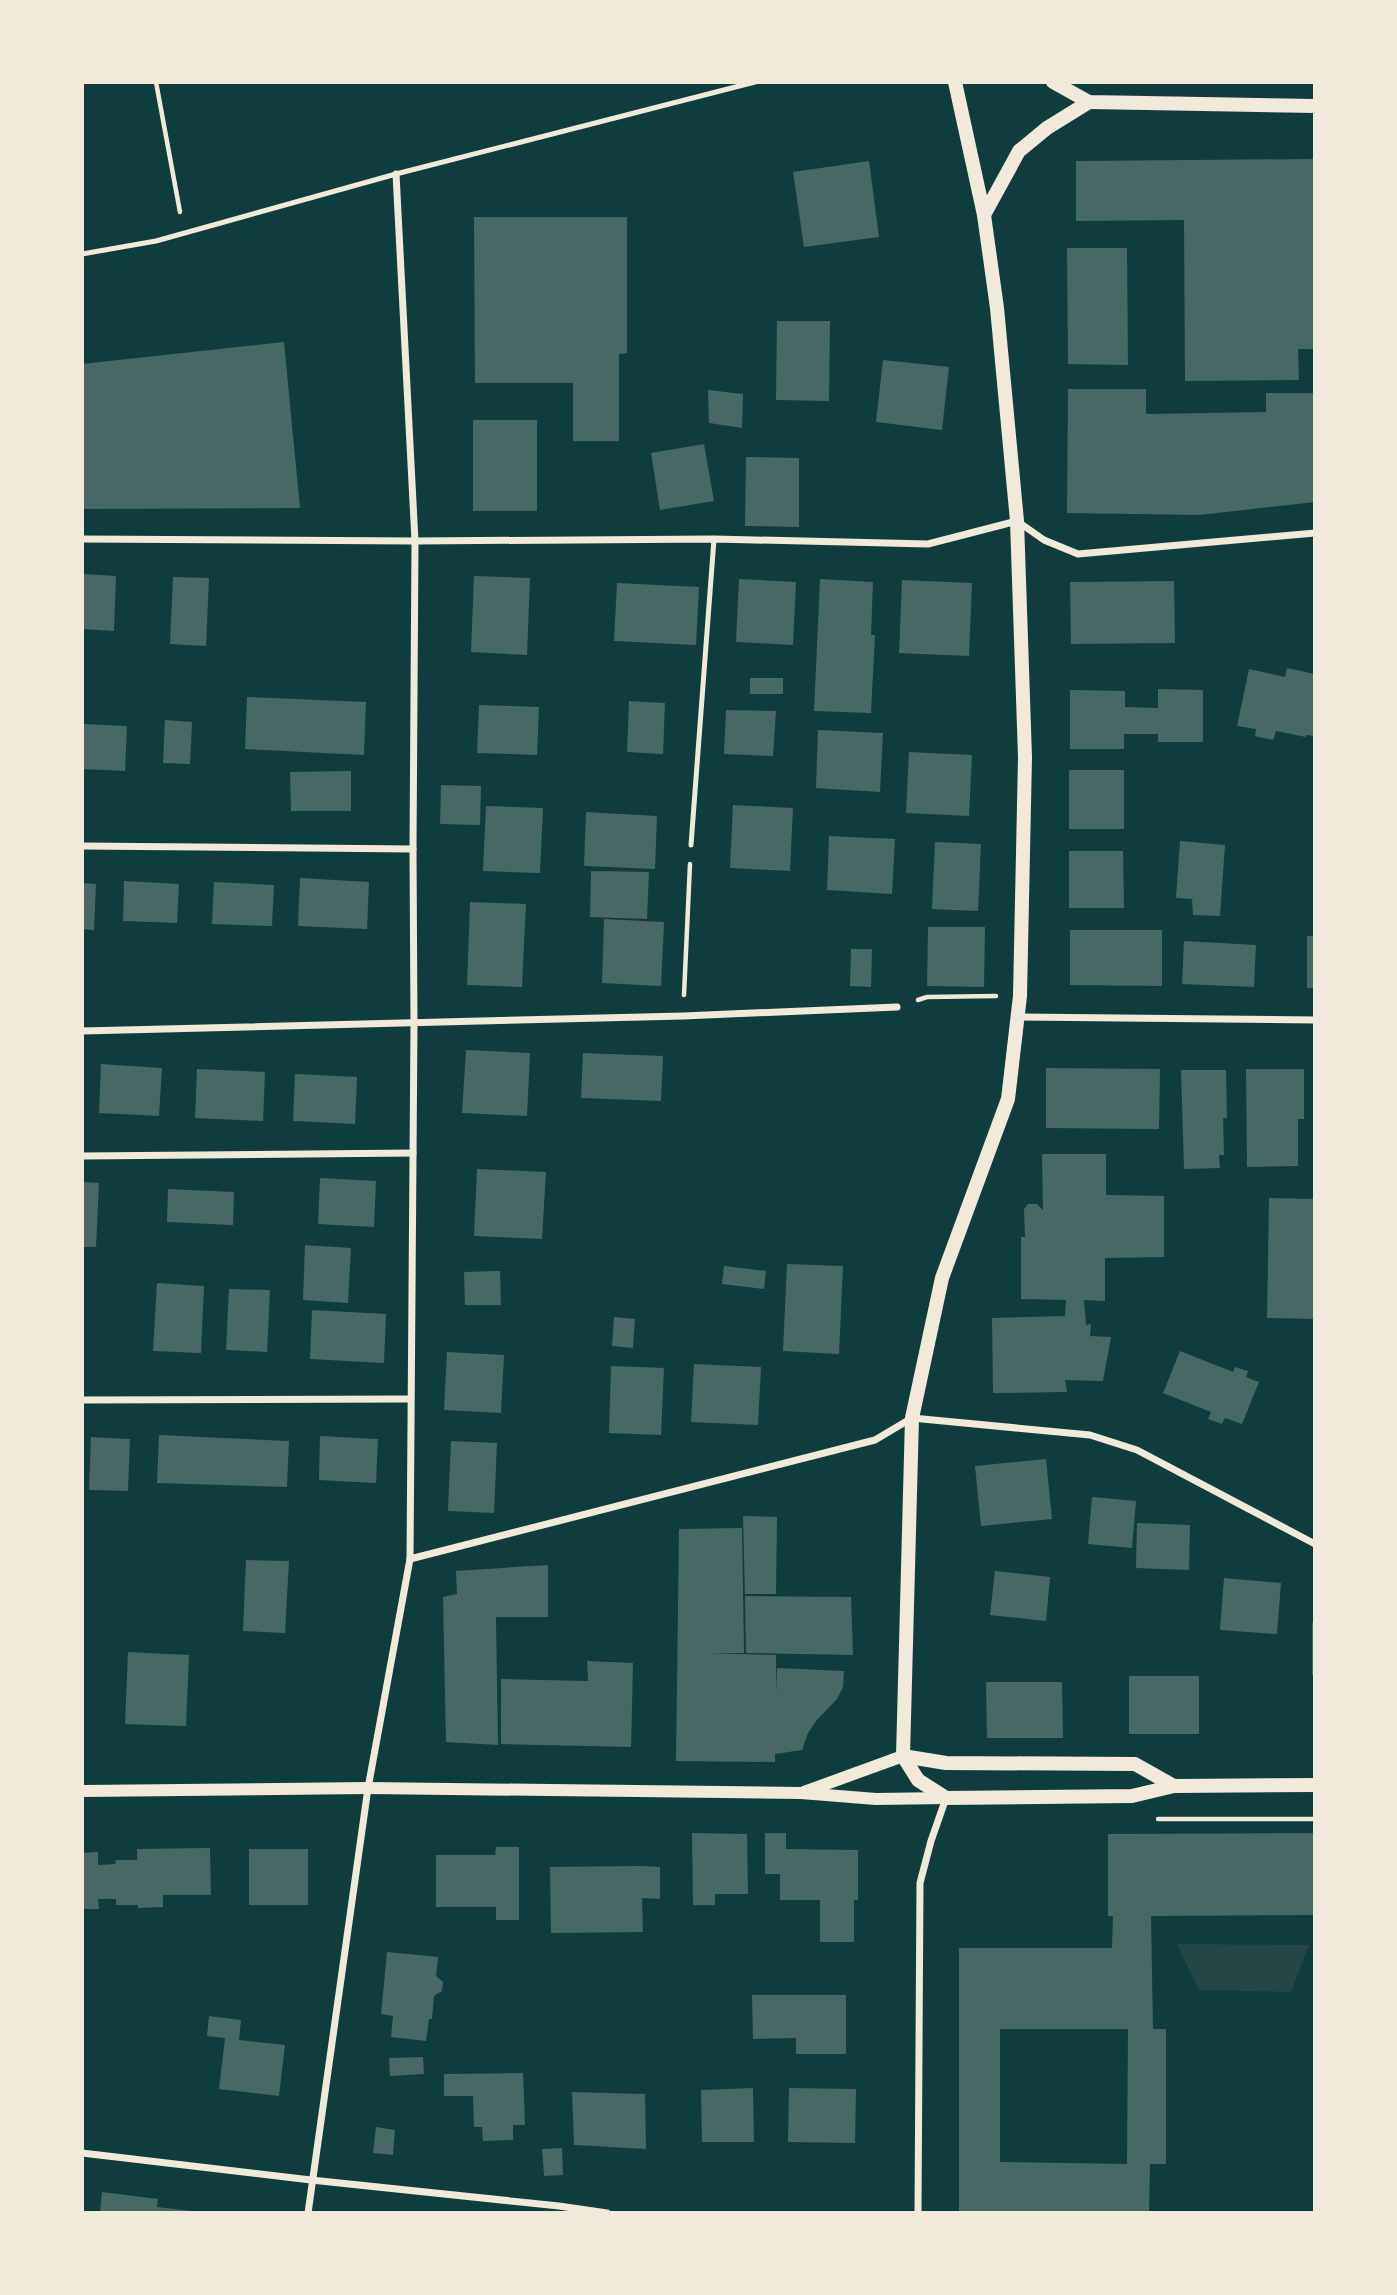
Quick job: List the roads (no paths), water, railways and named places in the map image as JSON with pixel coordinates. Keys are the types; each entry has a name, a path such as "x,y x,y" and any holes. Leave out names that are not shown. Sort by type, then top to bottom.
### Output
{"main road":[{"path":"955,82 984,215 997,308 1017,521 1025,757 1020,996 1008,1099 942,1278 912,1418 903,1756 918,1780 946,1798 1132,1796 1174,1786 1315,1785"},
{"path":"1053,82 1089,102 1315,106"},
{"path":"984,215 1019,151 1047,128 1089,102"},
{"path":"903,1756 946,1763 1135,1764 1174,1786"}],"street":[{"path":"308,2213 368,1788 410,1559 415,541 396,174"},
{"path":"82,539 713,539 928,544 1017,521 1044,540 1078,554 1315,533"},
{"path":"82,846 412,849"},
{"path":"82,1031 414,1024 897,1007"},
{"path":"1019,1017 1315,1020"},
{"path":"82,1157 413,1153"},
{"path":"82,1400 410,1399"},
{"path":"410,1559 875,1440 912,1418 1101,1438 1137,1450 1315,1544"},
{"path":"801,1793 903,1756"},
{"path":"82,1791 368,1788 801,1793 876,1799 946,1798 920,1883 918,2213"},
{"path":"82,2153 607,2213"}],"lane":[{"path":"82,254 156,241 396,174 755,82"},
{"path":"691,845 713,539"}]}
